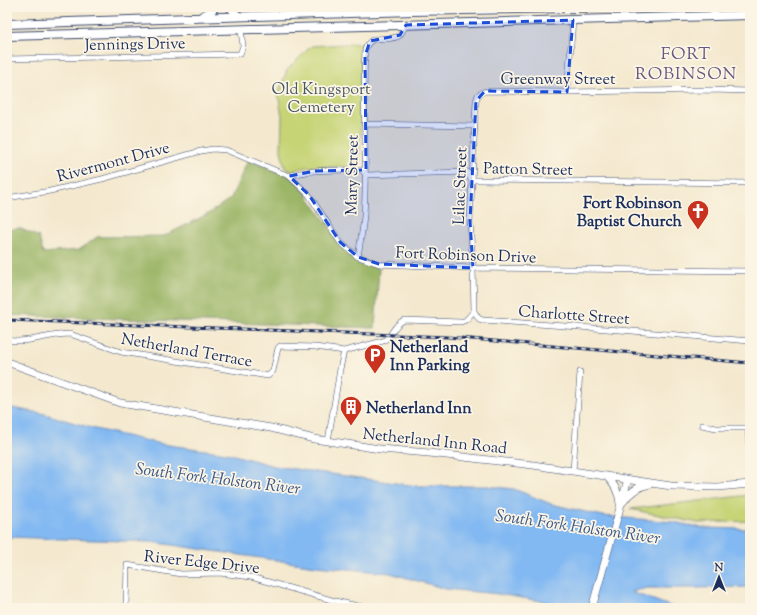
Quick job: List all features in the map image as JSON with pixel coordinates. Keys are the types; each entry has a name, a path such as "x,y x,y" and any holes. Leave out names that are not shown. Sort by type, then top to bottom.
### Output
{"highway":[{"path":"198,18 210,12 215,7"},
{"path":"7,24 412,9 629,7"},
{"path":"573,20 574,8"},
{"path":"406,25 412,9"},
{"path":"506,9 513,14 516,22"},
{"path":"7,36 750,15"},
{"path":"240,16 241,30"}],"main road":[{"name":"Netherland Inn Road","path":"7,362 120,403 264,427 314,439 380,449 429,453 573,470 656,484 687,487 718,487 750,484"},
{"path":"606,476 617,488 622,501"},
{"path":"592,608 628,479"},
{"path":"622,501 640,487 648,484 656,484"}],"street":[{"path":"228,7 240,16"},
{"path":"567,92 573,20"},
{"name":"Mary Street","path":"358,257 364,216 366,175 364,124 365,56 367,44 373,40 394,38 400,35 406,25"},
{"name":"Jennings Drive","path":"7,60 240,54 243,46 241,30"},
{"name":"Greenway Street","path":"485,91 750,91"},
{"name":"Lilac Street","path":"474,312 474,268 470,221 471,180 476,100 478,95 485,91"},
{"path":"364,124 475,126"},
{"name":"Rivermont Drive","path":"7,198 30,196 102,180 201,150 226,150"},
{"name":"Fort Robinson Drive","path":"226,150 289,176 309,195 340,242 358,257 379,264 474,268 750,271"},
{"name":"Patton Street","path":"289,176 301,172 316,170 362,170 366,175 467,172 471,180 750,183"},
{"path":"328,441 344,351 383,341 388,338 398,323 404,320 461,322 466,320 474,312"},
{"name":"Charlotte Street","path":"474,312 479,319 483,320 750,341"},
{"name":"Netherland Terrace","path":"7,340 28,341 70,334 121,352 268,376 272,373 278,348 280,346 315,347 344,351"},
{"path":"573,470 580,372"},
{"path":"702,425 716,428 749,428 750,464"},
{"name":"River Edge Drive","path":"126,608 127,565 181,574 220,573 251,577 335,601 367,608"}],"highlighted area":[{"path":"573,20 567,92 485,91 476,101 470,221 473,268 379,264 358,257 340,242 309,195 289,176 316,171 366,170 365,56 370,41 400,35 406,25"}],"green space":[{"name":"Old Kingsport Cemetery","path":"362,43 360,163 354,167 307,167 290,171 285,168 281,151 282,116 278,94 287,70 311,46"},
{"path":"248,160 289,176 300,185 340,242 358,257 379,268 375,328 7,315 7,230 19,228 39,237 43,253 79,250 97,237 164,236 208,214 231,198"},
{"path":"750,495 750,521 698,523 630,509"}],"water":[{"name":"South Fork Holston River","path":"7,407 45,414 95,429 161,444 227,453 274,466 417,486 487,486 514,489 551,504 603,516 673,522 702,528 750,529 750,587 647,588 631,592 676,608 572,608 498,594 446,589 390,573 316,566 151,542 7,537"}],"railway":[{"path":"7,320 448,337 750,363"}],"place":[{"name":"Fort Robinson Baptist Church","path":"698,230"},
{"name":"Netherland Inn Parking","path":"375,374"},
{"name":"Netherland Inn","path":"351,426"}],"district":[{"name":"FORT ROBINSON","path":"686,63"}]}
